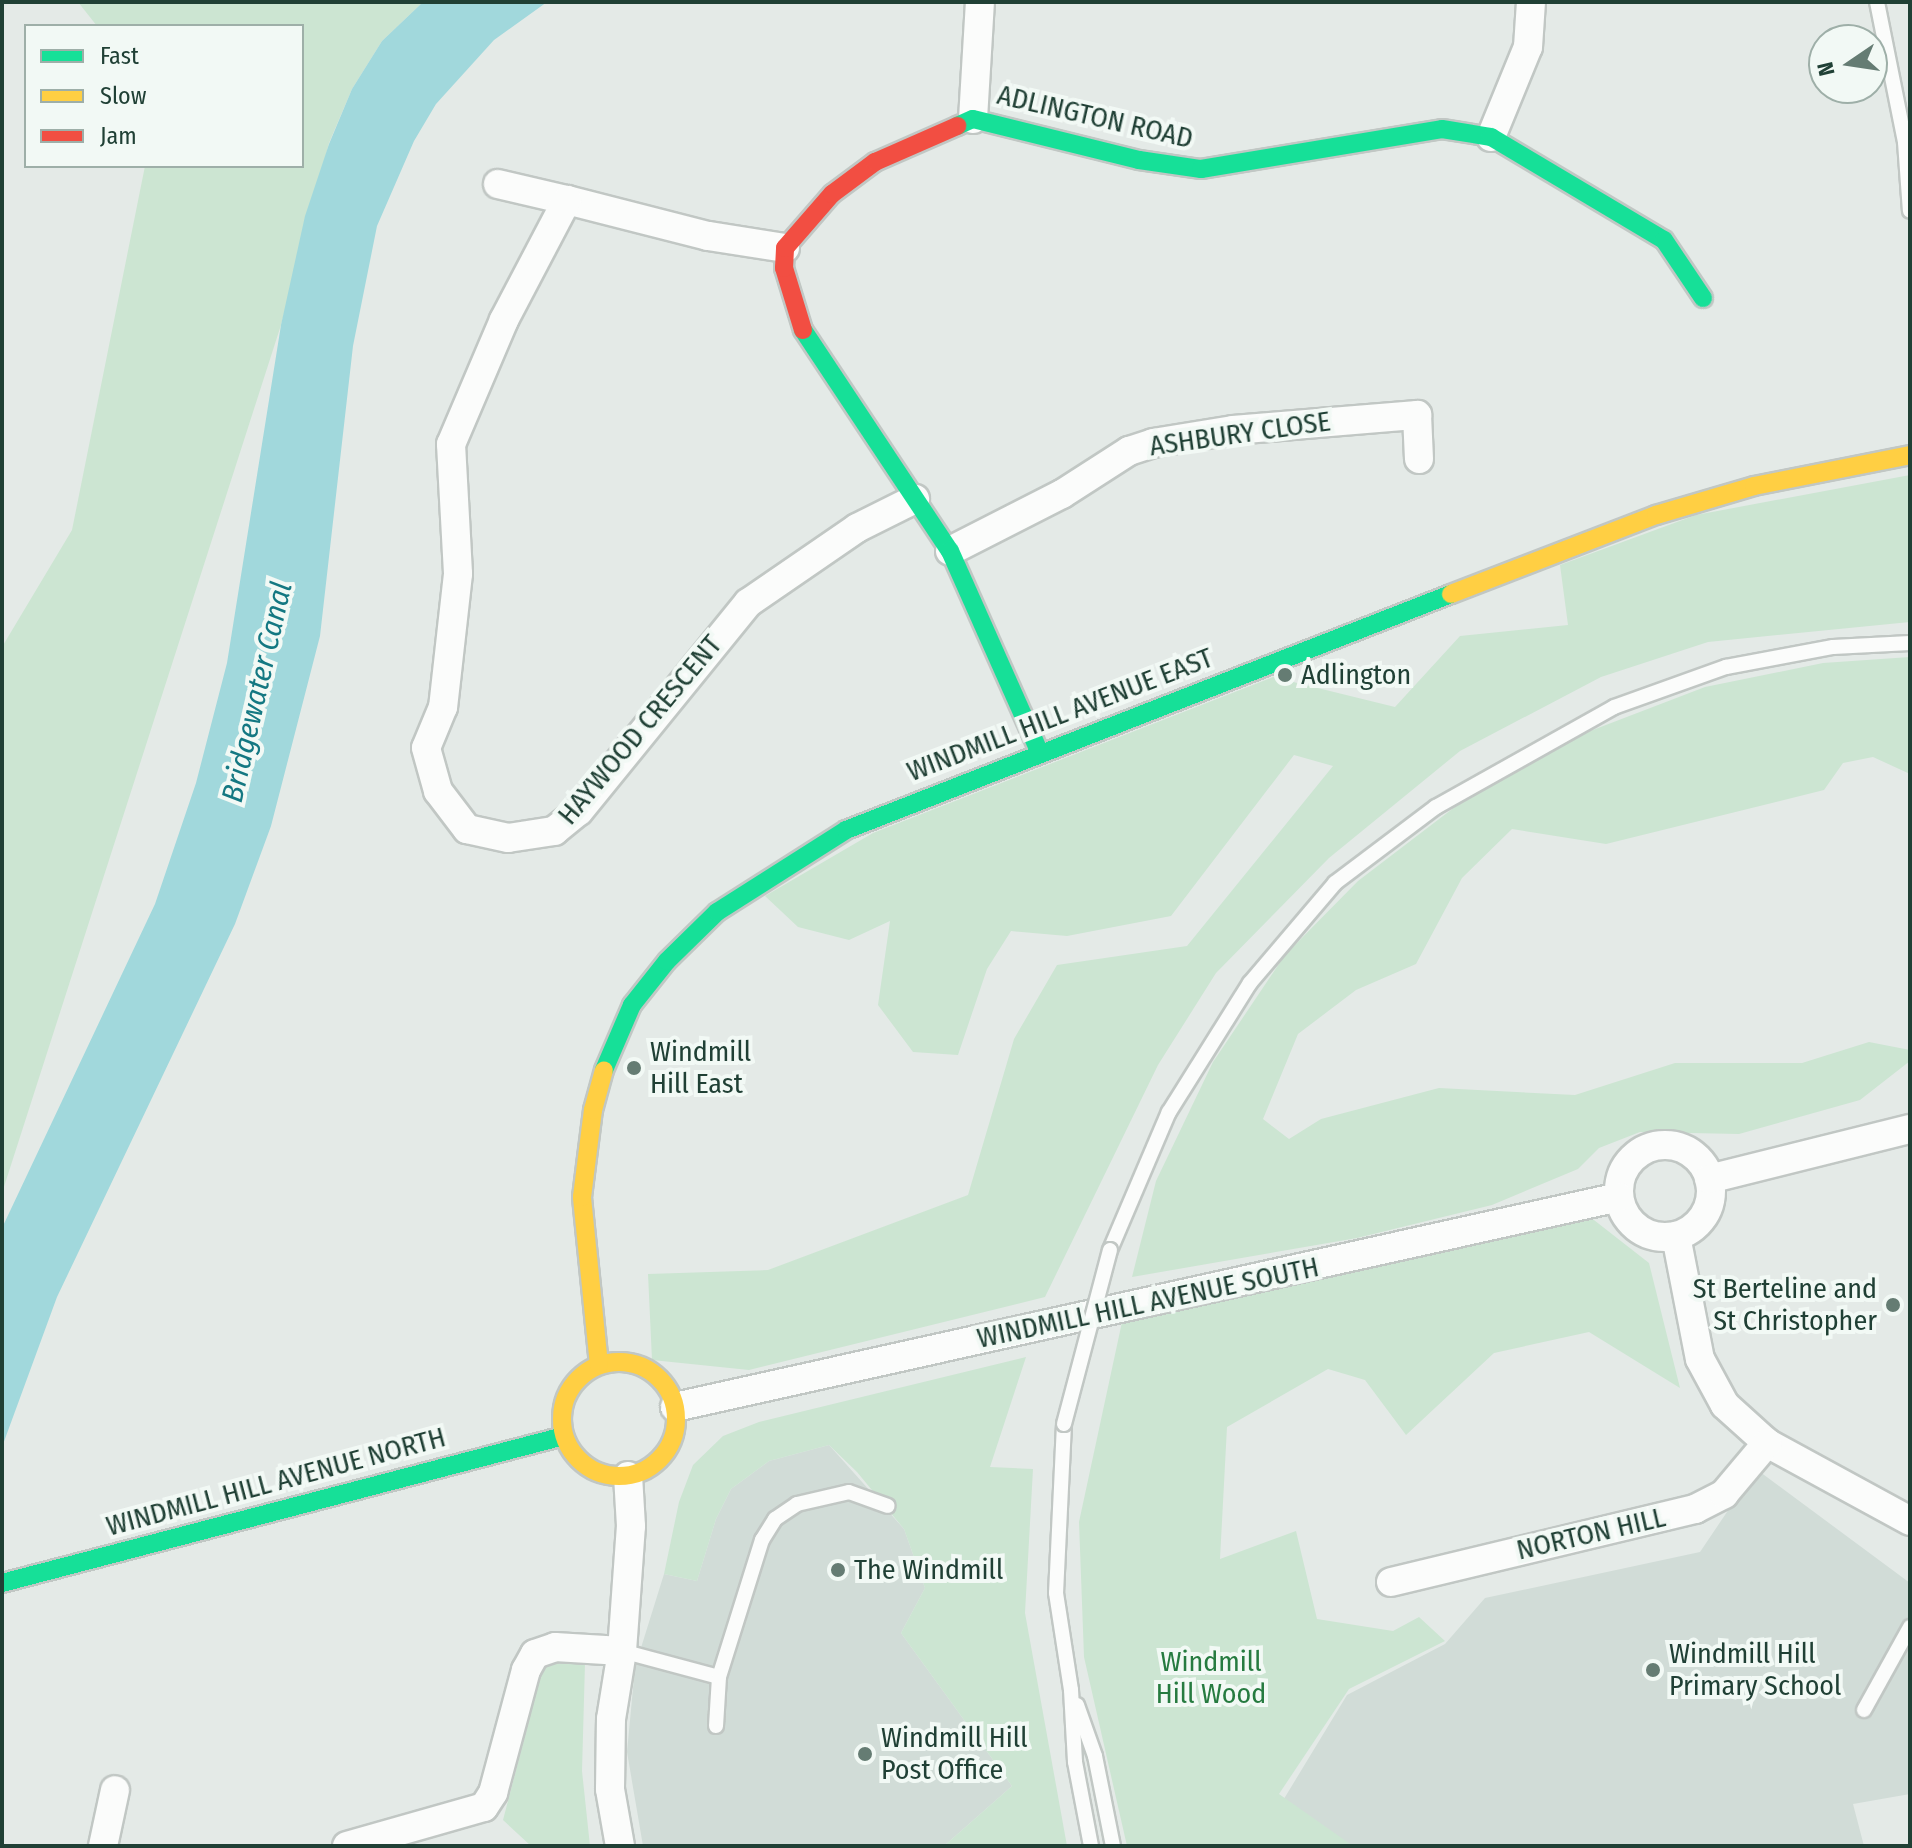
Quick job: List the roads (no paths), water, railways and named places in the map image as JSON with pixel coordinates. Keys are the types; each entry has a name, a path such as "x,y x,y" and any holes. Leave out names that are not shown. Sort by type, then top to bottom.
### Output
{"street":[{"path":"973,119 980,2"},
{"path":"1491,137 1528,47 1531,2"},
{"name":"ADLINGTON ROAD","path":"785,248 832,194 875,162 973,119 1050,134 1139,160 1201,169 1442,129 1491,137 1664,240 1703,298"},
{"path":"498,184 708,236 785,248 784,268 800,325 950,551 1039,751"},
{"name":"HAYWOOD CRESCENT","path":"567,200 504,320 451,444 458,574 443,707 426,748 438,791 467,829 508,838 554,831 579,811 748,603 857,528 915,499"},
{"name":"ASHBURY CLOSE","path":"950,551 1062,494 1129,451 1153,443 1233,430 1417,415 1419,459"},
{"name":"WINDMILL HILL AVENUE EAST","path":"599,1365 582,1197 593,1110 607,1060 632,1005 717,912 775,871 846,830 1039,751 1656,515 1754,486 1910,455"},
{"path":"1709,1179 1910,1129"},
{"path":"1663,1145 1693,1154 1709,1179 1708,1208 1700,1221 1676,1236 1646,1233 1624,1212 1619,1197 1625,1167 1649,1148 1663,1145"},
{"name":"WINDMILL HILL AVENUE SOUTH","path":"675,1407 1619,1197"},
{"path":"1676,1236 1706,1371 1725,1405 1767,1443 1910,1521"},
{"path":"599,1365 638,1365 668,1389 675,1407 671,1443 646,1470 628,1476 596,1471 577,1457 564,1436 565,1401 572,1386 599,1365"},
{"name":"WINDMILL HILL AVENUE NORTH","path":"2,1583 564,1436"},
{"name":"NORTON HILL","path":"1391,1582 1695,1509 1724,1494 1767,1443"},
{"path":"620,1846 610,1789 611,1719 622,1651 631,1526 628,1476"},
{"path":"347,1846 484,1807 493,1793 526,1670 535,1654 555,1647 622,1651"},
{"path":"103,1846 115,1790"}],"lane":[{"path":"1877,2 1905,142 1910,211"},
{"path":"1091,1846 1075,1762 1071,1690 1056,1593 1064,1424 1110,1250 1169,1112 1250,983 1335,883 1360,864 1436,807 1614,707 1726,667 1833,647 1910,643"},
{"path":"716,1726 719,1677 762,1540 775,1519 797,1504 849,1492 888,1506"},
{"path":"1864,1710 1910,1627"},
{"path":"622,1651 719,1677"},
{"path":"1071,1690 1095,1756 1113,1846"}],"water":[{"name":"Bridgewater Canal","path":"423,2 547,2 494,40 436,104 414,141 377,226 353,346 320,636 271,826 235,924 57,1297 2,1447 2,1228 155,904 196,783 227,663 281,325 305,216 329,144 352,89 382,41"}],"place":[{"name":"Adlington","path":"1285,675"},
{"name":"Windmill Hill East","path":"634,1068"},
{"name":"St Berteline and St Christopher","path":"1893,1305"},
{"name":"The Windmill","path":"838,1570"},
{"name":"Windmill Hill Primary School","path":"1653,1670"},
{"name":"Windmill Hill Post Office","path":"865,1754"}],"park label":[{"name":"Windmill Hill Wood","path":"1211,1678"}]}
